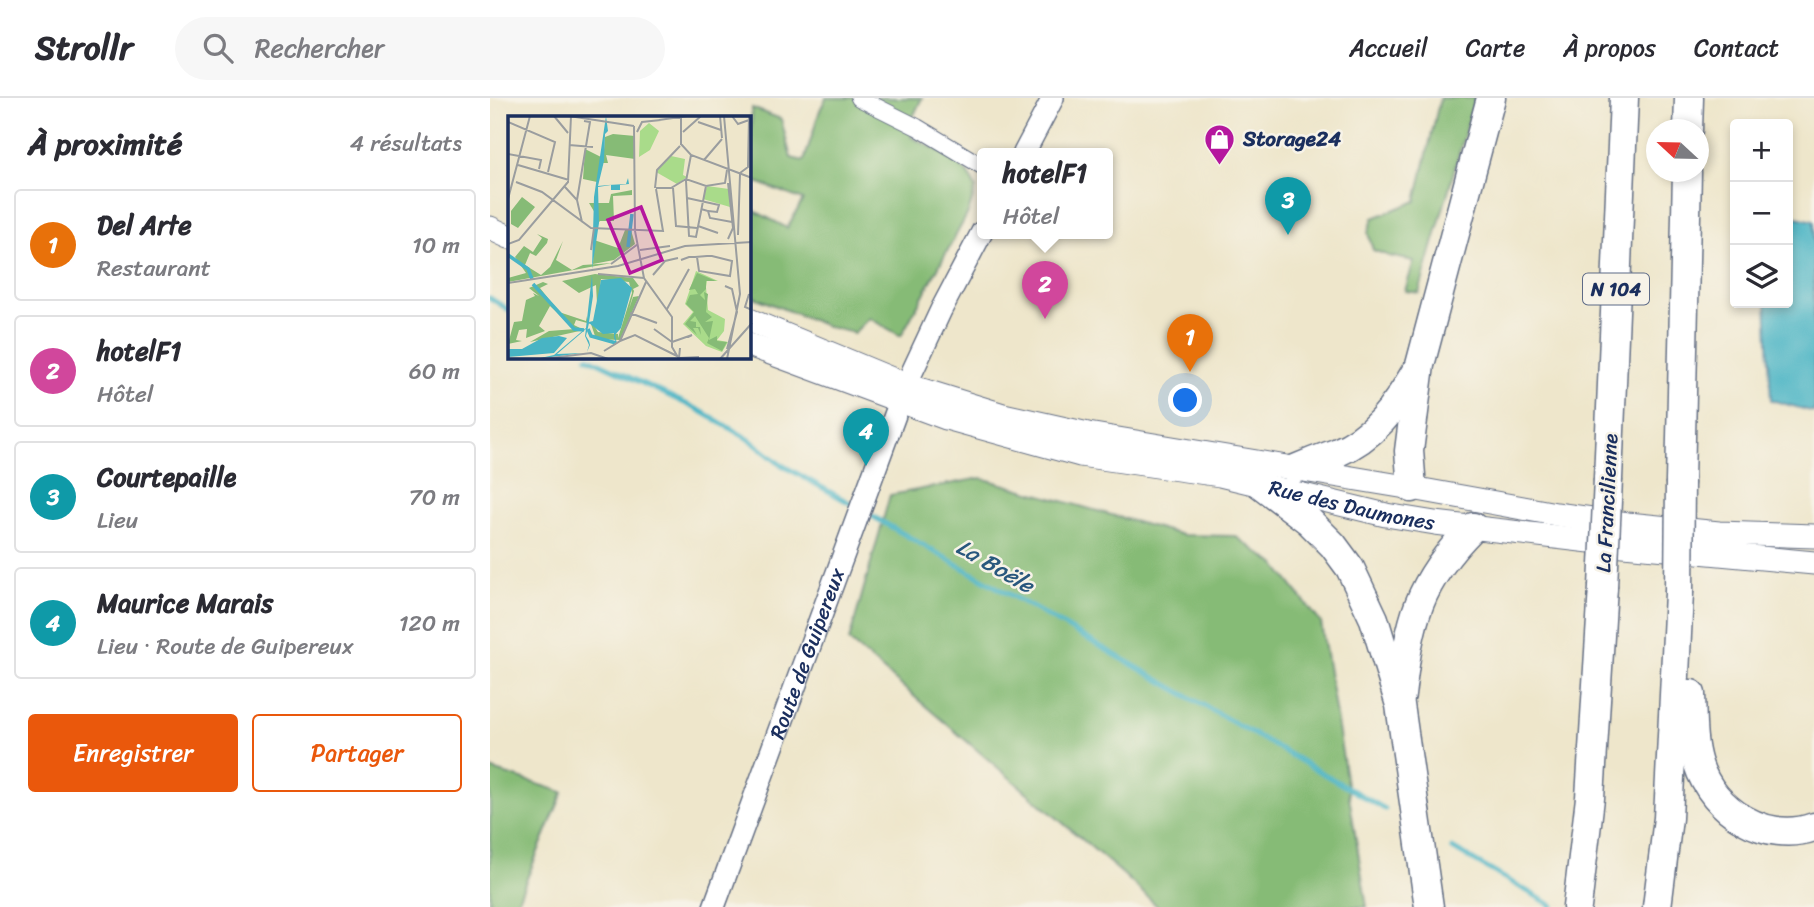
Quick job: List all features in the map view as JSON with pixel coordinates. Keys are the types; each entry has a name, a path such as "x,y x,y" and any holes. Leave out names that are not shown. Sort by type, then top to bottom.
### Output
{"highway":[{"path":"1412,488 1409,451 1420,365 1491,98"},
{"name":"La Francilienne","path":"1577,907 1590,798 1603,587 1624,98"},
{"path":"1688,119 1689,98"},
{"path":"1657,907 1668,818 1679,593 1687,182"},
{"path":"1295,468 1338,452 1376,429 1401,398 1420,365"},
{"path":"1259,483 1309,521 1333,545 1350,568 1374,619 1400,705 1429,907"},
{"path":"1400,705 1409,632 1417,608 1439,564 1473,527"},
{"path":"1677,632 1689,659 1692,736 1698,766 1712,793 1731,811 1752,825 1777,832 1814,827"}],"main road":[{"path":"490,212 508,220"},
{"path":"490,229 508,237"},
{"path":"751,321 903,393"},
{"path":"751,346 770,355 866,387 903,393"},
{"name":"Rue des Daumones","path":"903,393 1088,434 1505,505 1628,524 1718,533 1814,536"},
{"name":"Rue des Daumones","path":"903,393 946,418 1080,455 1148,463 1259,483 1386,514 1435,523 1624,545 1814,563"},
{"path":"1412,488 1435,523"},
{"path":"1473,527 1505,505"}],"street":[{"path":"859,98 916,127 977,163"},
{"path":"1027,148 1053,98"},
{"name":"Route de Guipereux","path":"713,907 903,393 941,310 978,239"}],"green space":[{"path":"826,98 922,98 913,117 917,127 911,137 956,162 976,188 968,213 901,336 869,318 854,333 829,327 751,296 751,209 787,228 803,200 751,180 752,108 781,119 791,158 804,161"},
{"path":"1440,98 1475,98 1419,293 1405,291 1414,261 1373,250 1368,233 1373,218 1416,201"},
{"path":"981,478 1182,535 1235,536 1276,565 1321,623 1367,907 1158,907 849,641 890,495"},
{"path":"490,769 563,792 515,907 490,907"}],"water":[{"path":"1793,216 1814,221 1814,412 1771,400 1766,308 1793,308"}],"waterway":[{"name":"La Boële","path":"490,298 508,309"},
{"name":"La Boële","path":"591,359 699,410 750,440 780,464 857,507"},
{"name":"La Boële","path":"865,512 1385,809"},
{"name":"La Boële","path":"1452,848 1553,906"}],"place":[{"name":"Storage24","path":"1220,166"},
{"name":"Courtepaille","path":"1288,235"},
{"name":"hotelF1","path":"1045,319"},
{"name":"Del Arte","path":"1190,372"},
{"name":"Maurice Marais","path":"866,466"}]}
